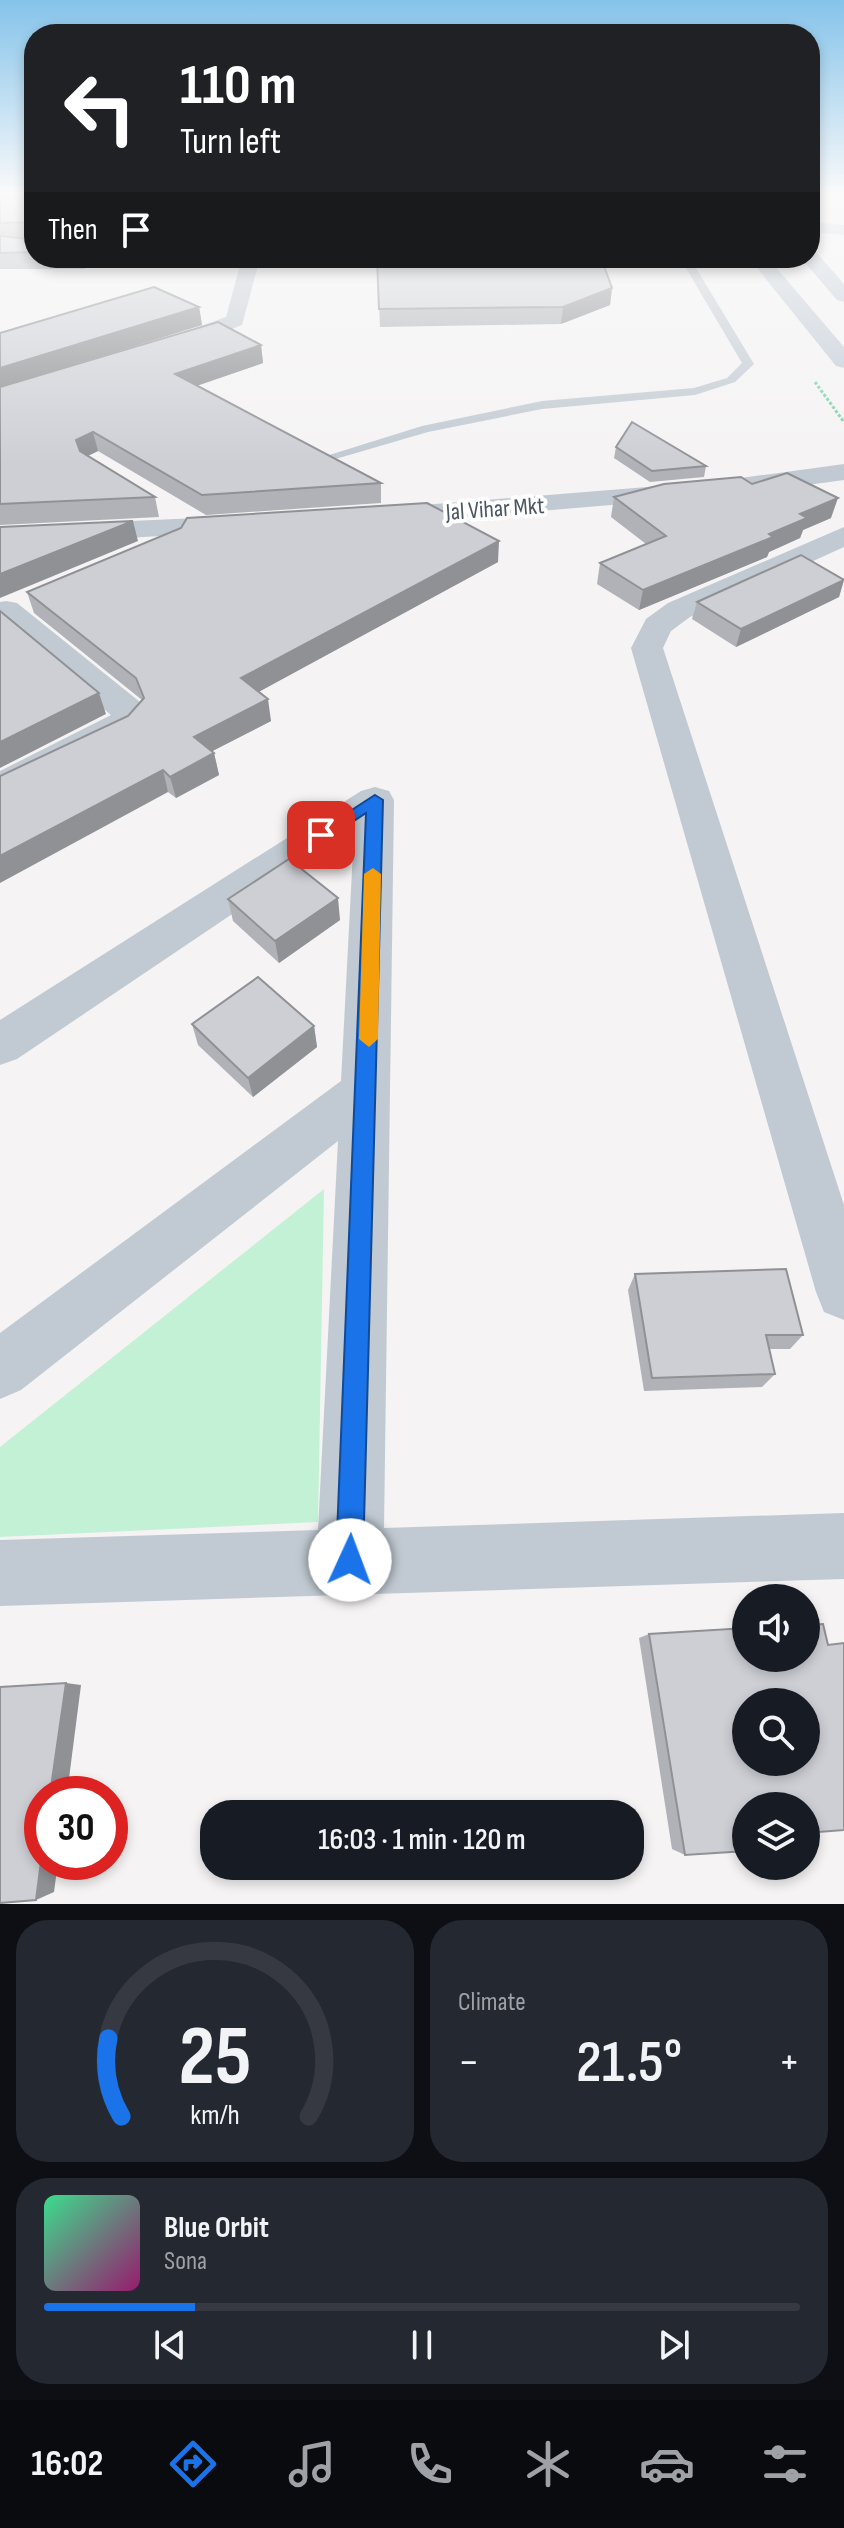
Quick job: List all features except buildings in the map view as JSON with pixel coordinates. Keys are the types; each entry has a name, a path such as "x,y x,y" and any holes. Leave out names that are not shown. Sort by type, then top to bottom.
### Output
{"main road":[{"path":"780,285 844,361"}],"street":[{"path":"144,354 235,321 244,285"},
{"name":"Jal Vihar Mkt","path":"357,518 575,504 706,490 836,497"},
{"path":"836,497 657,626 647,648 844,1292"},
{"path":"162,503 202,528"},
{"path":"0,536 264,524"},
{"path":"132,557 202,528"},
{"path":"0,786 120,727 129,717 128,710 13,606"},
{"path":"0,1045 375,800 350,1560"},
{"path":"0,1369 367,1090"},
{"path":"0,1573 844,1546"}],"lane":[{"path":"332,456 478,417 542,405 695,391 731,380 748,364 701,285"}],"green space":[{"path":"324,1189 318,1522 0,1537 0,1447"}],"slow traffic":[{"path":"369,1039 373,874"}],"route":[{"path":"321,835 375,800 350,1560"}]}
